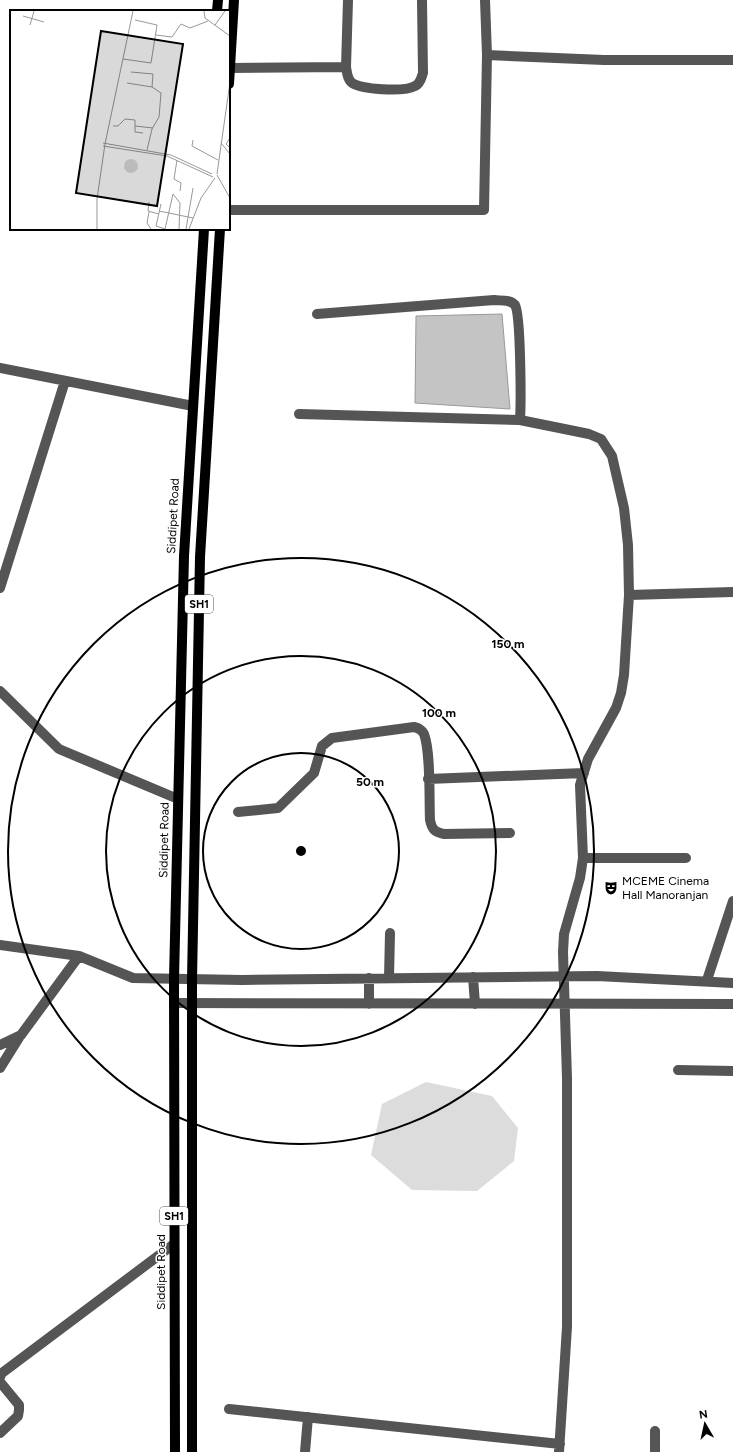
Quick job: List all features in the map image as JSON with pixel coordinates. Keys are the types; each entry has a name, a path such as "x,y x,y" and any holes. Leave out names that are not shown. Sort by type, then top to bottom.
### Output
{"main road":[{"path":"217,10 218,0"},
{"path":"230,68 234,0"},
{"name":"Siddipet Road","path":"175,1452 174,979 178,799 184,556 204,230"},
{"name":"SH1","path":"192,1452 192,980 200,557 220,230"}],"street":[{"path":"348,0 347,76 350,81 359,87 396,89 416,86 421,81 423,73 422,0"},
{"path":"230,210 484,210 487,54 485,0"},
{"path":"487,54 604,60 733,60"},
{"path":"230,68 346,67"},
{"path":"316,314 494,300 512,302 516,306 519,340 521,400 520,420"},
{"path":"0,368 193,406"},
{"path":"0,588 65,381"},
{"path":"229,1409 308,1417 560,1448 567,1327 567,1078 563,952 564,934 580,878 584,858 580,785 588,760 607,726 621,693 630,595 628,545 624,508 612,456 601,439 589,434 520,420 299,414"},
{"path":"630,595 733,592"},
{"path":"0,691 59,749 178,799"},
{"path":"238,812 278,808 314,773 322,746 332,738 405,728 420,728 424,733 427,748 430,820 432,828 436,832 444,834 510,833"},
{"path":"428,780 584,773"},
{"path":"584,858 686,858"},
{"path":"706,980 733,901"},
{"path":"389,978 390,933"},
{"path":"0,945 79,956 133,978 192,980 564,976 706,980 733,983"},
{"path":"0,1068 21,1035 79,956"},
{"path":"473,977 475,1004"},
{"path":"369,978 369,1004"},
{"path":"174,1003 733,1004"},
{"path":"0,1045 21,1035"},
{"path":"678,1070 733,1071"},
{"path":"0,1377 2,1373 174,1244"},
{"path":"0,1382 18,1405 19,1410 18,1416 0,1433"},
{"path":"305,1452 308,1417"},
{"path":"655,1431 655,1452"}],"shaded area":[{"path":"426,1082 492,1096 518,1128 514,1161 477,1191 412,1190 371,1155 382,1104"}],"building":[{"path":"502,314 510,409 415,403 416,316"}],"place":[{"name":"MCEME Cinema Hall Manoranjan","path":"611,888"}]}
